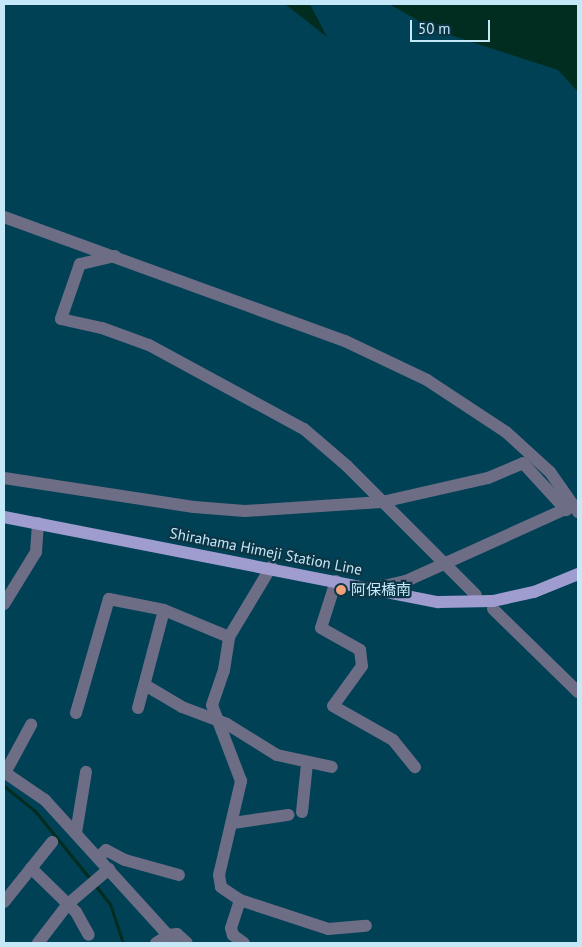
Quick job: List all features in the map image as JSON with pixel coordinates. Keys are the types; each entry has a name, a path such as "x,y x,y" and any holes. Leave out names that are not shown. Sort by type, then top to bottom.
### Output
{"main road":[{"name":"Shirahama Himeji Station Line","path":"4,517 271,567 439,602 493,601 534,592 578,574"}],"street":[{"path":"4,217 345,341 427,380 506,432 550,472 573,509"},
{"path":"115,256 108,260 80,264 61,319 102,328 149,345 265,405 304,428 476,595"},
{"path":"4,478 194,507 245,511 382,502 488,478 523,463 573,509"},
{"path":"371,588 406,581 573,509"},
{"path":"4,604 36,552 38,523"},
{"path":"271,567 229,637 224,670 212,705 241,781 233,823 219,876 220,887 240,900 328,928 366,926"},
{"path":"336,581 321,628 360,650 362,666 333,706 393,740 415,767"},
{"path":"76,713 109,598 164,610 229,637"},
{"path":"494,609 578,692"},
{"path":"138,708 164,610"},
{"path":"145,685 182,707 218,721 278,755 307,764 332,767"},
{"path":"31,725 4,772 45,800 172,939"},
{"path":"302,812 307,764"},
{"path":"76,834 86,772"},
{"path":"233,823 288,815"},
{"path":"4,902 52,842"},
{"path":"99,857 106,850 126,860 179,876"},
{"path":"31,868 68,904 89,935"},
{"path":"38,943 68,904 109,869"},
{"path":"240,900 231,928 233,935 244,943"},
{"path":"156,943 172,939 177,934 187,943"}],"shaded area":[{"path":"285,4 310,4 327,37"},
{"path":"389,4 578,4 578,92 558,70 435,30"}],"waterway":[{"path":"4,786 35,811 91,880"},
{"path":"95,885 110,904 123,943"}],"place":[{"name":"阿保橋南","path":"341,590"}]}
